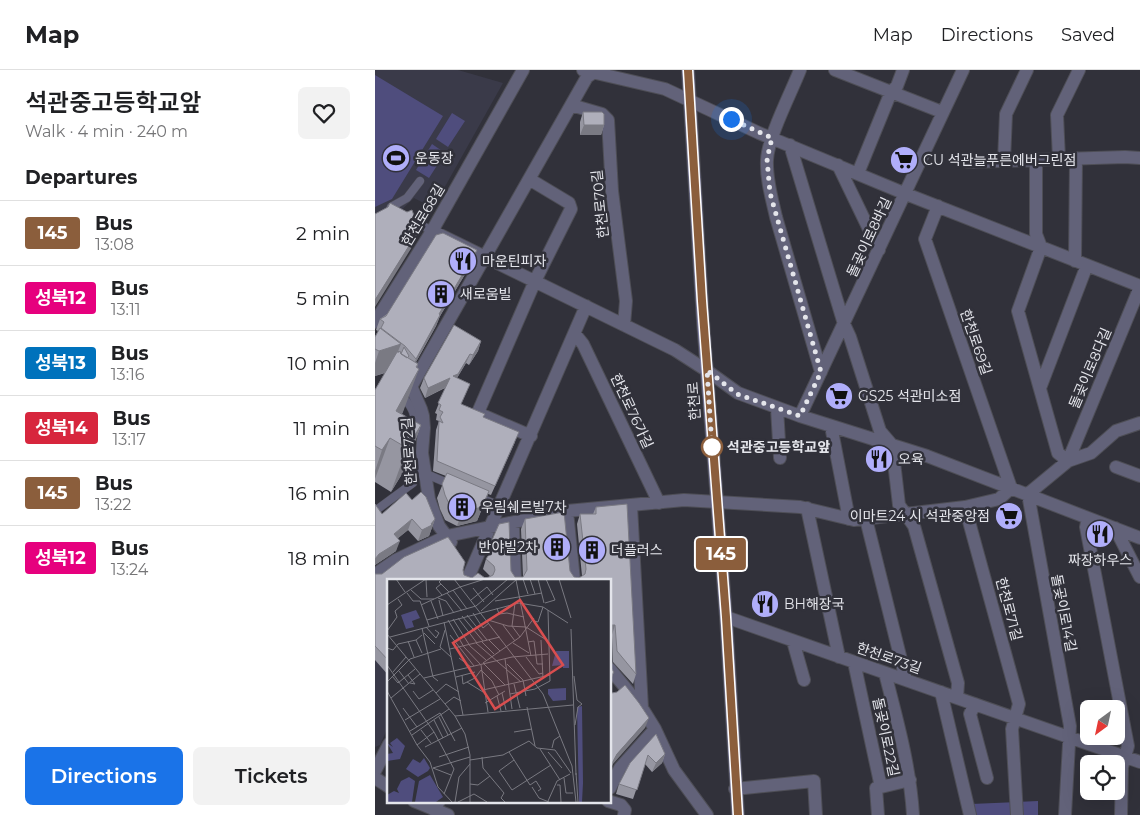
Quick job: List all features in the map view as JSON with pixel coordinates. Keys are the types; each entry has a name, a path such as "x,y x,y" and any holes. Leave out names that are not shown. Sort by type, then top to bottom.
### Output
{"main road":[{"name":"한천로","path":"688,70 738,815"}],"street":[{"name":"한천로68길","path":"375,322 432,231 523,70"},
{"path":"801,70 772,138 767,159 770,193 821,372"},
{"path":"835,70 942,112"},
{"path":"858,173 891,92 897,86 903,70"},
{"name":"돌곶이로8바길","path":"800,416 963,70"},
{"path":"1004,160 1006,114 1027,70"},
{"path":"1059,158 1057,115 1079,70"},
{"path":"411,387 591,71 665,89 772,138 906,194 1140,287"},
{"name":"한천로70길","path":"571,105 602,114 608,120 612,191 626,300 625,325"},
{"path":"790,145 844,324 850,337 880,431 891,445 899,505 914,526 957,683 957,698"},
{"path":"968,162 1059,158 1140,158"},
{"path":"1040,388 1081,263 1076,158"},
{"path":"1036,159 1035,234 1041,247 1018,311 1058,453 1068,461"},
{"path":"838,165 879,250"},
{"name":"한천로70길","path":"529,179 569,203 571,209 535,281 479,410 482,415 531,436"},
{"name":"한천로69길","path":"938,206 925,239 1011,488"},
{"path":"432,231 675,350 707,370 737,394 927,456 1140,538"},
{"name":"돌곶이로8다길","path":"1068,461 1140,287"},
{"path":"469,576 586,306"},
{"name":"한천로76가길","path":"575,334 583,344 659,503"},
{"name":"한천로72길","path":"401,367 421,408 424,428 422,453 424,473 432,512 447,536"},
{"path":"777,408 780,458"},
{"name":"돌곶이로8다길","path":"1028,494 1068,461 1091,452 1116,431 1140,423"},
{"path":"831,426 849,519"},
{"path":"1117,467 1140,476"},
{"path":"377,571 447,536 567,511 684,500 807,508 855,520 965,507 999,499 1011,488"},
{"name":"돌곶이로14길","path":"1028,494 1070,726 1069,737"},
{"path":"631,506 642,708"},
{"name":"한천로71길","path":"965,507 1019,704 1014,718"},
{"path":"807,508 839,656"},
{"path":"567,511 574,579"},
{"path":"1088,518 1086,527 1128,746 1125,757"},
{"path":"866,519 906,680"},
{"path":"513,523 515,579"},
{"path":"1115,528 1140,577"},
{"path":"447,536 459,554 469,576"},
{"name":"한천로73길","path":"726,617 1119,755"},
{"path":"793,641 804,680"},
{"name":"돌곶이로22길","path":"855,662 881,787 875,788 878,815"},
{"path":"611,670 642,708 655,728 674,770 707,815"},
{"name":"돌곶이로22길","path":"885,673 905,749 913,815"},
{"path":"611,694 621,682"},
{"path":"941,692 970,815"},
{"path":"975,704 971,714 987,778"},
{"path":"1014,718 1011,729 1017,815"},
{"path":"611,786 620,768 655,728"},
{"path":"1065,815 1069,737"},
{"path":"375,772 387,748"},
{"name":"한천로73길","path":"1125,757 1140,762"},
{"path":"375,778 387,786"},
{"path":"881,787 910,780"},
{"path":"735,788 814,781 816,815"},
{"path":"1121,800 1121,815"},
{"path":"419,802 437,806 448,815"},
{"path":"610,802 623,807 625,810 624,815"}],"lane":[{"path":"383,211 407,198 420,181"},
{"path":"391,208 432,231"},
{"path":"375,511 413,483 417,476 416,467 405,446 415,426 410,405 391,391"},
{"path":"424,473 458,488"},
{"path":"474,495 499,506"}],"shaded area":[{"path":"375,70 458,70 503,83 433,208 414,198 393,218 375,221"},
{"name":"운동장","path":"375,75 443,116 392,199 375,207"},
{"path":"452,113 465,121 448,147 436,139"},
{"path":"432,144 445,153 429,178 416,170"},
{"path":"375,628 387,641 387,729 380,745 375,747"},
{"path":"1038,801 1038,815 973,815 971,804"}],"building":[{"path":"583,112 602,112 604,114 604,125 584,125"},
{"path":"390,203 407,212 412,210 419,230 375,300 375,214 388,207"},
{"path":"443,233 477,250 439,314 416,359 405,346 381,328 384,322 380,319 386,316 436,235"},
{"path":"454,325 481,341 473,355 470,354 458,374 453,376 470,384 461,404 485,414 483,417 519,432 495,486 437,461 439,421 443,423 440,417 443,412 439,410 441,405 438,403 450,378 428,388 424,378"},
{"path":"380,328 401,344 379,351 375,349 375,337"},
{"path":"404,347 409,356 407,358 401,354"},
{"path":"397,351 401,352 418,364 416,367 419,369 396,411 421,425 407,448 390,438 382,450 375,446 375,390 397,352 399,352"},
{"path":"447,473 489,491 482,507 462,512 450,506 442,484"},
{"path":"421,492 426,497 435,519 432,525 422,530 412,519 394,534 400,541 379,554 375,559 375,504 382,514 406,493 412,500"},
{"path":"627,504 636,674 617,651 615,625 611,625 611,579 387,579 387,659 375,646 375,574 382,574 404,557 448,537 465,562 464,575 472,578 478,573 485,578 489,577 493,575 495,570 494,566 486,559 493,549 492,540 499,524 509,522 511,571 515,577 523,577 527,570 525,519 564,512 570,571 574,577 579,578 585,574 586,569 580,514 596,514 596,507"},
{"path":"625,685 649,718 617,754 611,765 611,692 617,692"},
{"path":"656,734 665,754 656,763 648,755 637,790 619,784 630,763"}],"bus line":[{"name":"145","path":"688,70 709,408 726,617 738,815"}],"place":[{"name":"운동장","path":"396,158"},
{"name":"CU 석관늘푸른에버그린점","path":"904,160"},
{"name":"마운틴피자","path":"463,261"},
{"name":"새로움빌","path":"441,294"},
{"name":"GS25 석관미소점","path":"839,396"},
{"name":"석관중고등학교앞","path":"712,447"},
{"name":"오육","path":"879,459"},
{"name":"우림쉐르빌7차","path":"462,507"},
{"name":"이마트24 시 석관중앙점","path":"1009,516"},
{"name":"짜장하우스","path":"1100,534"},
{"name":"반야빌2차","path":"557,547"},
{"name":"더플러스","path":"592,550"},
{"name":"BH해장국","path":"765,604"}],"route":[{"path":"712,447 707,370 737,394 800,416 821,372 770,193 767,159 772,138 731,119"}]}
